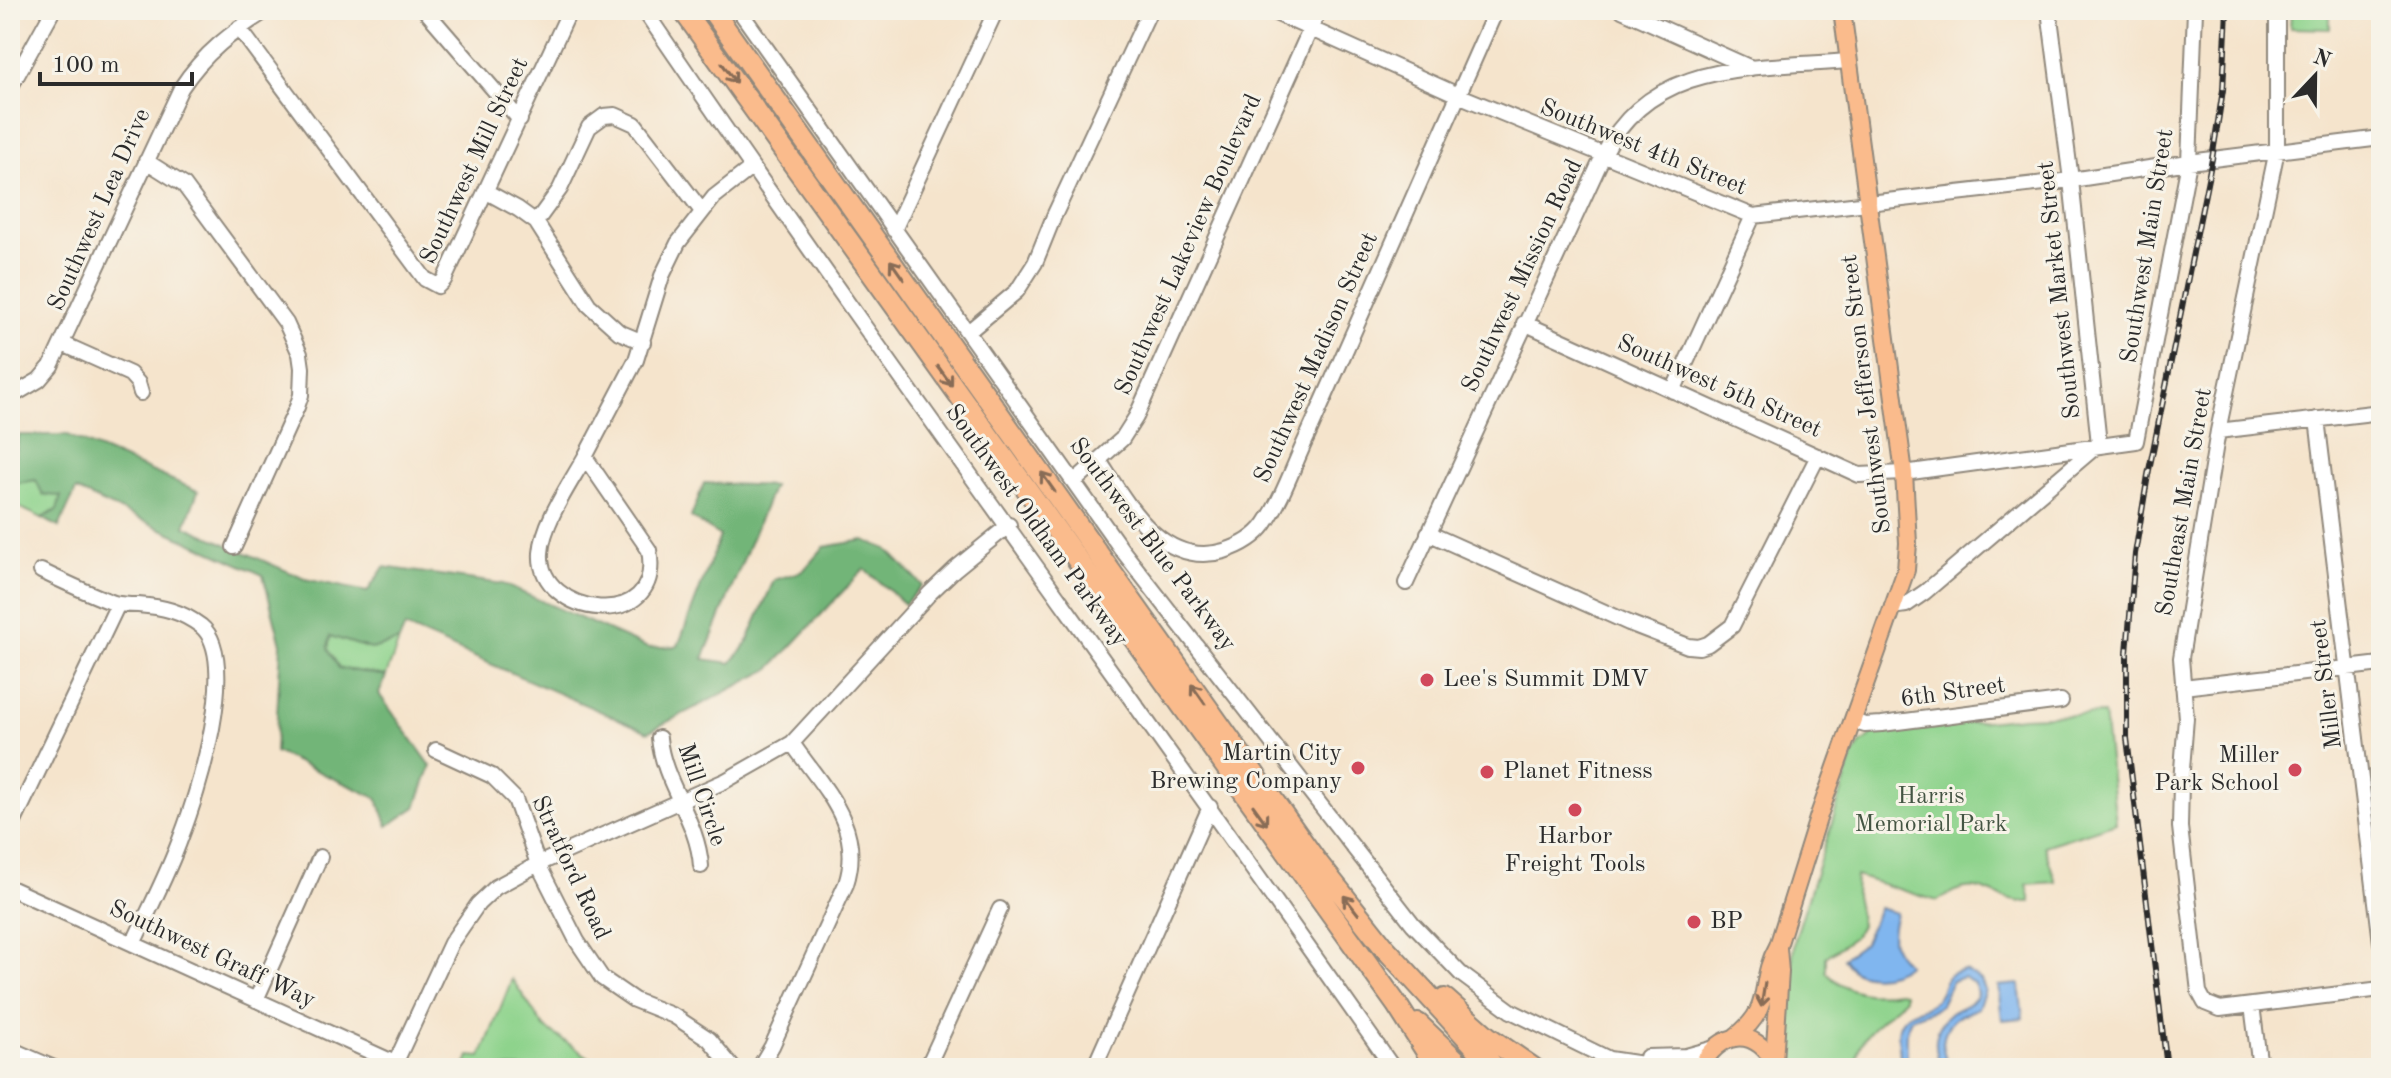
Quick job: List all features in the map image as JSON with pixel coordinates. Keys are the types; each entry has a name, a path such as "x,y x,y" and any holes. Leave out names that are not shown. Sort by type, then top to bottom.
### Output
{"highway":[{"path":"683,10 1397,1005 1437,1068"},
{"path":"712,10 1316,861 1384,947 1495,1068"},
{"path":"1384,947 1488,1037 1533,1068"},
{"path":"1397,1005 1464,1068"}],"main road":[{"name":"Southwest Jefferson Street","path":"1715,1048 1751,1024 1761,1009 1766,974 1906,570 1908,543 1904,473 1842,10"},
{"name":"Southwest Jefferson Street","path":"1775,1065 1780,972 1778,946"},
{"path":"1735,1037 1760,1044 1775,1065"},
{"path":"1700,1068 1715,1048"}],"street":[{"path":"10,88 53,10"},
{"name":"Southwest Lea Drive","path":"10,397 39,380 51,366 187,78 205,57 239,28 267,10"},
{"path":"425,10 520,120"},
{"name":"Southwest Mill Street","path":"239,28 425,279 438,286 444,280 487,192 570,10"},
{"name":"Southwest Oldham Parkway","path":"644,10 751,168 1009,525 1393,1068"},
{"name":"Southwest Blue Parkway","path":"739,10 1122,550 1413,924 1461,974 1511,1011 1609,1059 1669,1068"},
{"path":"894,230 996,10"},
{"path":"968,332 1017,291 1035,263 1060,202 1150,10"},
{"name":"Southwest 4th Street","path":"1269,10 1458,95 1753,216 2071,180 2381,138"},
{"name":"Southwest Lakeview Boulevard","path":"1075,481 1100,462 1122,439 1136,417 1319,10"},
{"name":"Southwest Madison Street","path":"1100,462 1152,535 1186,553 1205,555 1222,552 1239,546 1259,530 1276,504 1308,435 1496,10"},
{"path":"1622,10 1751,68"},
{"name":"Southwest Market Street","path":"1892,607 1906,605 1925,592 2099,444 2049,10"},
{"name":"Southwest Main Street","path":"2136,441 2189,162 2195,10"},
{"name":"Southeast Main Street","path":"2252,1005 2220,1009 2205,1003 2199,992 2181,839 2186,720 2181,658 2218,431 2277,150 2277,10"},
{"name":"Southwest Mission Road","path":"1406,583 1603,156 1626,119 1659,92 1697,76 1751,68 1849,61"},
{"path":"536,222 560,189 589,127 604,116 615,115 635,124 701,210"},
{"path":"146,161 184,185 286,323 300,354 303,383 297,407 234,547"},
{"path":"585,457 649,550 652,565 642,594 619,608 589,606 554,588 546,579 543,566 541,554 545,535 643,342 662,276 678,243 701,210 751,168"},
{"path":"487,192 536,222 589,305 619,332 643,342"},
{"path":"1673,391 1753,216"},
{"name":"Southwest 5th Street","path":"1524,323 1859,475 1904,473 2136,441"},
{"path":"63,344 130,374 138,383 141,393"},
{"path":"2218,431 2381,412"},
{"name":"Miller Street","path":"2317,419 2381,943"},
{"path":"1428,533 1629,623 1675,642 1699,647 1720,637 1732,626 1818,456"},
{"path":"394,1065 462,923 496,887 538,864 725,781 792,743 930,593 1009,525"},
{"path":"41,571 118,604 152,606 179,612 204,629 213,644 219,668 212,726 197,790 180,840 133,944"},
{"path":"10,830 118,604"},
{"path":"2183,687 2381,664"},
{"name":"6th Street","path":"1852,721 1865,725 1882,724 2061,701"},
{"name":"Mill Circle","path":"659,738 660,756 699,844 701,866"},
{"path":"759,1068 846,884 852,860 852,847 843,817 792,743"},
{"name":"Stratford Road","path":"436,750 492,776 515,799 538,864 577,941 602,978 634,1000 674,1016 709,1039 733,1068"},
{"path":"1094,1068 1210,807"},
{"path":"256,1000 320,857"},
{"name":"Southwest Graff Way","path":"10,888 394,1065"},
{"path":"927,1068 1000,909"},
{"path":"2260,1068 2252,1005 2381,989"},
{"name":"Southwest Blue Parkway","path":"1587,1048 1658,1058 1686,1056 1715,1048"},
{"path":"10,1049 54,1068"}],"green space":[{"path":"2291,11 2330,12 2330,29 2290,28"},
{"path":"19,435 67,435 198,491 185,526 305,579 367,592 384,567 503,584 648,648 678,646 720,536 691,517 704,483 773,486 703,659 731,663 746,645 774,580 803,571 824,547 864,540 887,549 922,585 905,604 864,569 770,669 648,732 405,627 399,641 371,649 330,636 328,649 339,668 386,676 379,694 431,766 416,807 388,826 377,798 275,752 281,644 263,575 76,490 59,527 42,518 57,510 61,496 43,495 36,480 10,484"},
{"path":"37,480 61,496 57,510 42,518 10,503 10,484"},
{"path":"330,636 371,649 399,641 386,676 339,668 328,649"},
{"name":"Harris Memorial Park","path":"2104,714 2116,823 2044,846 2056,882 2027,884 2031,902 2005,898 1976,888 1952,892 1937,901 1856,876 1855,896 1861,925 1854,937 1826,957 1826,972 1851,989 1879,994 1899,992 1904,993 1904,999 1865,1038 1857,1057 1857,1068 1788,1068 1785,1053 1787,999 1795,939 1853,756 1860,744 1875,733 2023,717"},
{"path":"512,979 544,1027 605,1068 464,1068 470,1056 481,1057"}],"water":[{"path":"1879,908 1896,913 1894,948 1908,964 1892,973 1873,976 1856,971 1843,958 1864,943"},
{"path":"1965,970 1981,980 1985,990 1978,1008 1959,1016 1945,1033 1943,1047 1951,1068 1943,1068 1939,1061 1936,1039 1945,1019 1977,994 1975,984 1963,977 1952,981 1941,1004 1935,1009 1911,1018 1907,1030 1906,1061 1904,1068 1898,1068 1898,1029 1903,1019 1932,1003 1948,977"},
{"path":"2019,984 2023,1018 2002,1020 1998,986"}],"railway":[{"path":"2167,1068 2127,738 2127,653 2135,554 2148,475 2223,90 2227,10"}],"place":[{"name":"Lee's Summit DMV","path":"1427,680"},
{"name":"Martin City Brewing Company","path":"1358,768"},
{"name":"Miller Park School","path":"2295,770"},
{"name":"Planet Fitness","path":"1487,772"},
{"name":"Harbor Freight Tools","path":"1575,810"},
{"name":"BP","path":"1694,922"}]}
